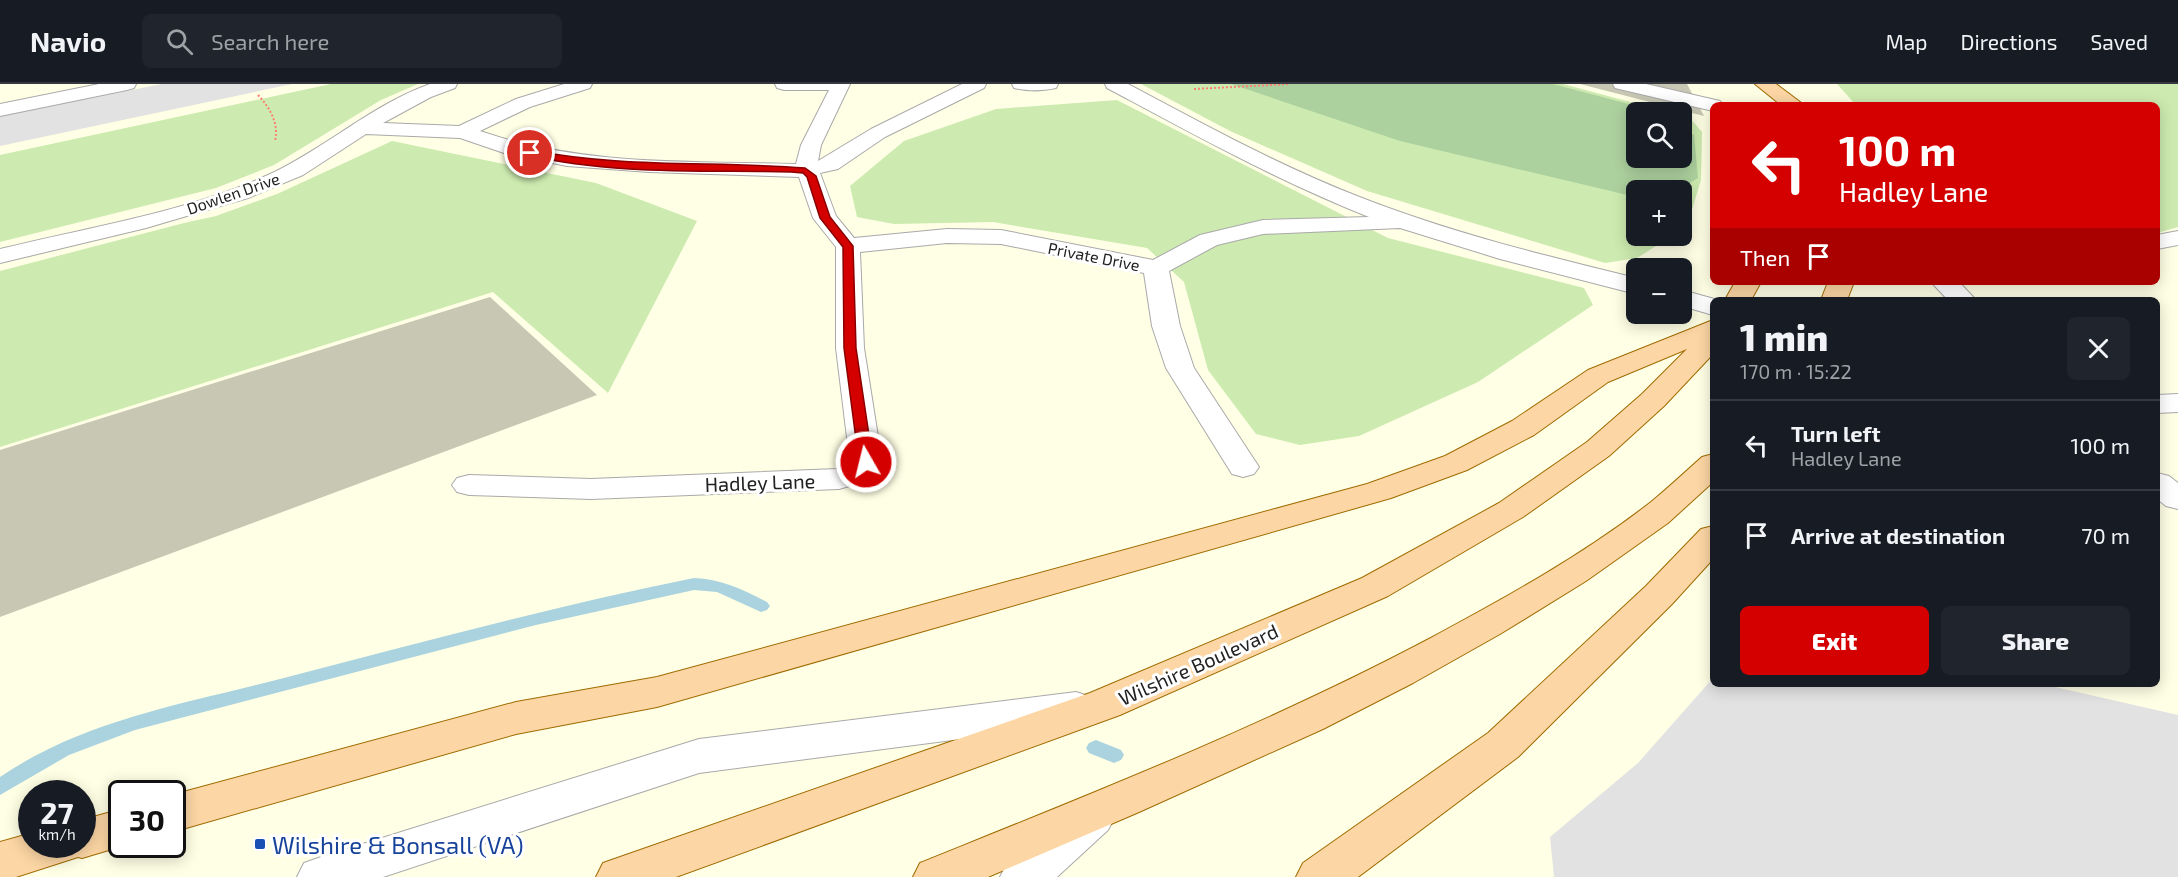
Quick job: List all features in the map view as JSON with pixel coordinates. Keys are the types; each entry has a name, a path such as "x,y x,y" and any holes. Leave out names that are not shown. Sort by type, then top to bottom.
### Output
{"main road":[{"path":"1765,92 1787,102"},
{"path":"186,810 516,718 657,692 1379,491 1456,462 1523,428 1598,376 1710,329"},
{"name":"Wilshire Boulevard","path":"620,877 1105,704 1375,586 1511,510 1598,449 1653,400 1710,340"},
{"path":"937,877 1101,809 1337,705 1526,604 1658,514 1710,467"},
{"path":"1320,877 1503,745 1659,594 1710,540"},
{"path":"0,862 18,857"}],"street":[{"path":"0,110 127,84"},
{"name":"Dowlen Drive","path":"0,256 212,203 274,181 315,160 405,100 448,84"},
{"path":"462,132 523,103 583,84"},
{"path":"784,84 831,84"},
{"path":"805,171 811,145 841,84"},
{"path":"361,128 462,132 511,149 567,160 649,166 805,171 830,164 878,133 977,84"},
{"path":"1021,84 1049,84"},
{"path":"1622,84 1710,104"},
{"path":"1119,87 1268,166 1406,222 1522,257 1626,283"},
{"path":"805,171 811,176 825,218 848,246"},
{"path":"1156,268 1209,240 1263,226 1406,222"},
{"name":"Private Drive","path":"848,246 947,236 1001,237 1156,268 1166,326 1180,368 1243,467"},
{"path":"2160,241 2178,238"},
{"name":"Hadley Lane","path":"469,485 591,489 839,479 862,472 866,462 850,348 848,246"},
{"path":"1947,285 1960,297"},
{"path":"1692,301 1710,306"},
{"path":"2160,404 2178,403"},
{"path":"2160,485 2178,499"},
{"path":"321,877 699,756 1105,704"},
{"path":"1024,877 1101,809"}],"path":[{"path":"1119,87 1174,90 1290,84"},
{"path":"258,95 268,105 277,130 276,139 270,147"}],"shaded area":[{"path":"0,84 2178,84 2178,877 0,877"},
{"path":"162,84 292,84 0,146 0,116"},
{"path":"1580,84 1687,84 1704,116 1692,113 1692,102 1650,102"},
{"path":"490,297 597,395 0,617 0,450"},
{"path":"1710,681 1710,687 2055,687 2178,715 2178,877 1554,877 1550,837 1638,763"}],"green space":[{"path":"331,84 418,84 381,100 274,165 216,188 0,242 0,155"},
{"path":"1141,84 1563,84 1630,102 1626,102 1626,168 1692,168 1692,120 1702,132 1701,180 1692,210 1692,180 1626,180 1626,246 1656,246 1637,258 1605,263 1367,191 1230,131"},
{"path":"1231,84 1553,84 1626,103 1626,168 1692,168 1692,134 1694,135 1698,178 1692,182 1626,180 1626,195 1400,141"},
{"path":"1837,84 2178,84 2178,227 2160,232 2160,102 1853,102"},
{"path":"1117,100 1388,238 1584,288 1593,305 1478,382 1359,436 1300,445 1256,434 1208,370 1184,282 1147,248 993,222 894,224 857,217 850,186 904,141 996,109"},
{"path":"392,141 596,183 697,221 608,393 493,292 0,447 0,271 216,216 277,194"}],"waterway":[{"path":"0,787 30,767 62,750 132,724 536,619 694,584 721,587 761,606"},
{"path":"1096,748 1114,755"}],"place":[{"name":"Wilshire & Bonsall (VA)","path":"260,844"}],"route":[{"path":"530,153 567,160 649,166 805,171 811,176 825,218 848,246 850,348 866,462"}]}
